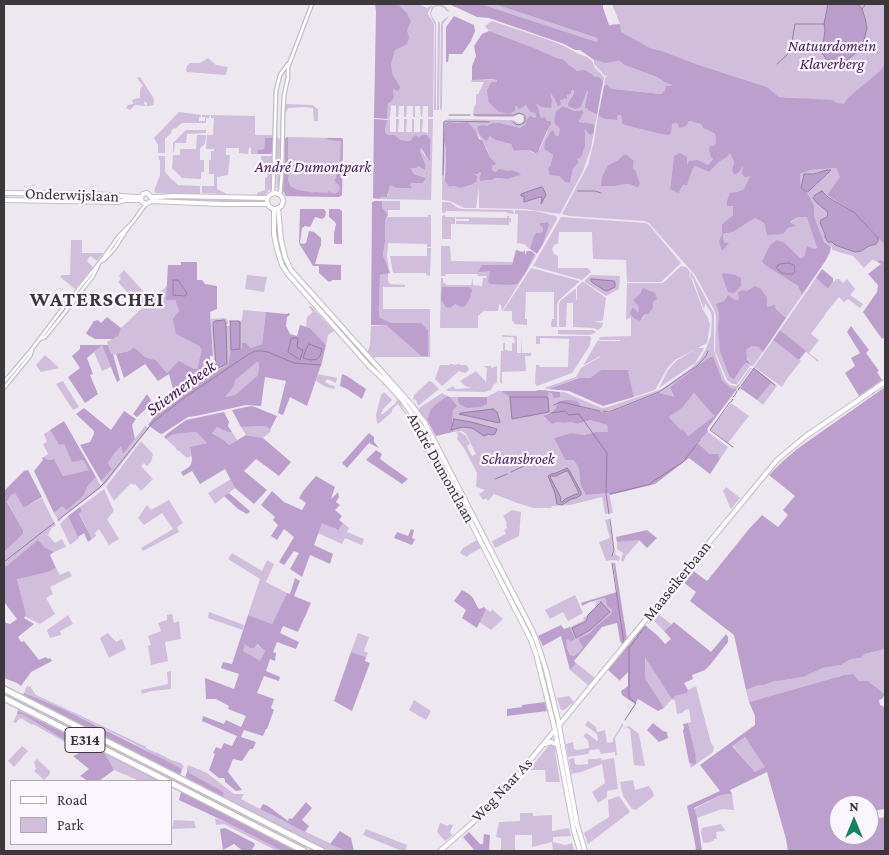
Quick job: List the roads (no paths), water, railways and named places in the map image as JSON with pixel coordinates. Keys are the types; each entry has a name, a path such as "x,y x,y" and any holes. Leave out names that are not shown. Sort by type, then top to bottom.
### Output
{"highway":[{"name":"E314","path":"4,689 322,851"},
{"name":"E314","path":"4,698 165,780"},
{"path":"172,785 304,851"}],"main road":[{"name":"Onderwijslaan","path":"4,193 94,194 143,201"},
{"name":"Onderwijslaan","path":"143,201 143,194 147,193 151,199"},
{"path":"274,194 280,195 282,205 276,209 268,204 268,198 274,194"},
{"name":"Onderwijslaan","path":"4,200 118,202 125,200 143,201 174,196 268,198"},
{"name":"Onderwijslaan","path":"151,199 222,204 268,204"},
{"name":"André Dumontlaan","path":"276,209 285,257 291,270 409,402 425,423 532,630 543,661 556,711 585,851"},
{"name":"André Dumontlaan","path":"276,209 274,234 282,265 369,366 402,400 423,429 530,640 538,662 555,730 572,825 580,851"},
{"name":"Maaseikerbaan","path":"559,725 783,454 800,442 808,439 885,382"},
{"path":"556,711 561,714 569,712"},
{"name":"Weg Naar As","path":"440,851 495,803 559,725"},
{"path":"543,745 551,742 558,745"}],"street":[{"path":"274,194 276,91 280,75 289,62 312,4"},
{"path":"280,195 283,115 289,62"},
{"path":"4,388 32,349 45,337 56,320 93,276 119,236 140,212 143,201"},
{"path":"4,382 12,375"}],"waterway":[{"path":"862,9 866,4"},
{"path":"777,64 788,54 795,24 824,24"},
{"path":"514,115 519,113 524,115"},
{"path":"449,115 470,115"},
{"path":"474,115 513,115"},
{"path":"513,122 517,125 522,124 525,122 525,116"},
{"path":"445,121 489,122"},
{"path":"443,175 444,122"},
{"path":"578,191 601,193"},
{"name":"Stiemerbeek","path":"58,520 105,482 153,422 184,398 249,354 255,351 262,351 294,363 321,365"},
{"path":"603,411 609,412 659,392 697,366 708,351"},
{"path":"741,386 754,368"},
{"path":"755,369 775,385"},
{"path":"735,395 737,391"},
{"path":"554,405 561,402 600,411"},
{"path":"730,402 710,430 733,447"},
{"name":"Stiemerbeek","path":"551,413 565,411 569,415 579,414 607,453 606,494 609,514"},
{"path":"610,494 651,484 683,462 700,440"},
{"path":"528,464 537,460"},
{"path":"511,472 524,466"},
{"path":"495,479 507,474"},
{"name":"Stiemerbeek","path":"610,519 614,550 612,556"},
{"name":"Stiemerbeek","path":"5,561 54,523"},
{"name":"Stiemerbeek","path":"612,563 624,643"},
{"path":"630,647 645,627"},
{"name":"Stiemerbeek","path":"625,720 636,703 629,698 629,648 627,646"}],"district":[{"name":"WATERSCHEI","path":"97,300"}],"park label":[{"name":"Natuurdomein Klaverberg","path":"832,55"},
{"name":"André Dumontpark","path":"313,167"},
{"name":"Schansbroek","path":"518,459"}]}
